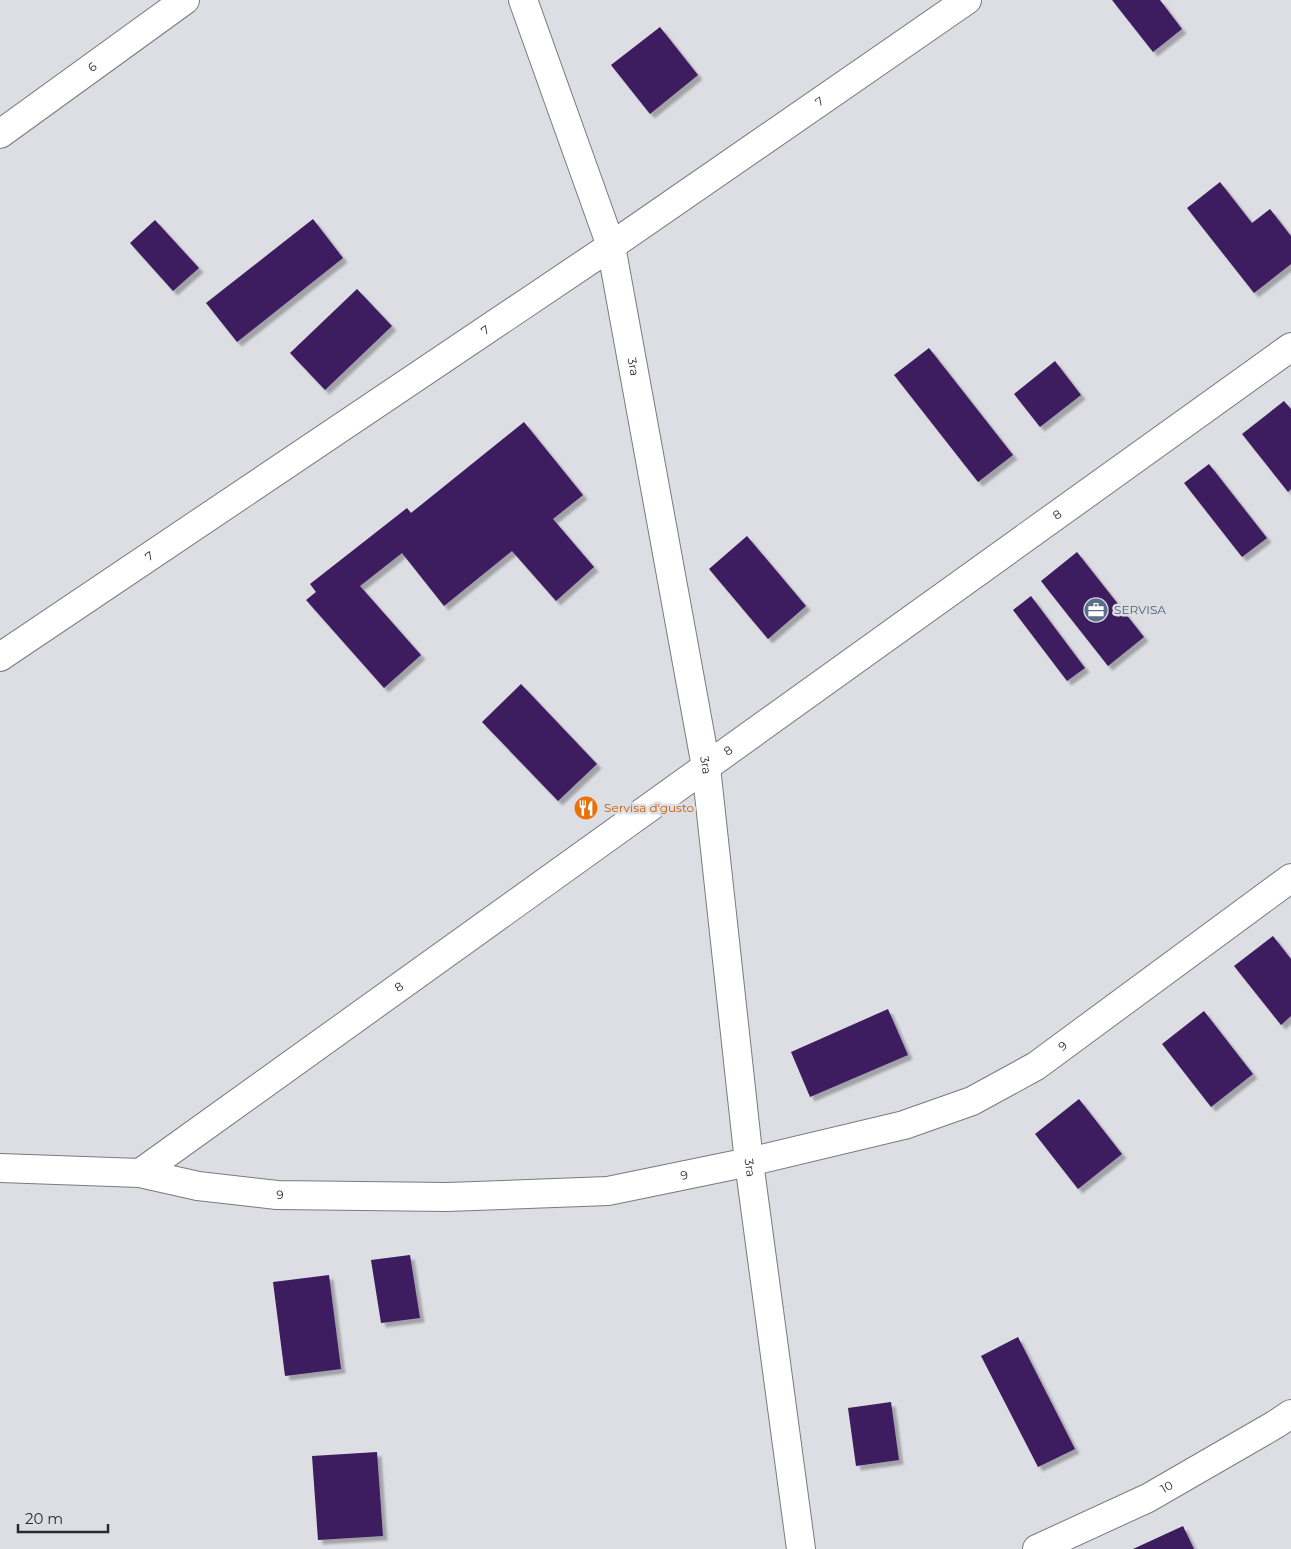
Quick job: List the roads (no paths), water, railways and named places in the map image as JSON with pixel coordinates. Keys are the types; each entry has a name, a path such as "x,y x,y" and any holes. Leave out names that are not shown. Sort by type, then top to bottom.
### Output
{"street":[{"name":"6","path":"0,134 185,0"},
{"name":"3ra","path":"523,0 611,246 706,767 749,1162 801,1549"},
{"name":"7","path":"0,657 611,246 967,0"},
{"name":"8","path":"140,1173 1291,346"},
{"name":"9","path":"0,1168 140,1173 198,1186 277,1195 447,1197 608,1191 749,1162 904,1125 972,1101 1036,1066 1291,878"},
{"name":"10","path":"1037,1549 1148,1498 1291,1414"}],"place":[{"name":"SERVISA","path":"1096,610"},
{"name":"Servisa d'gusto","path":"586,808"}]}
